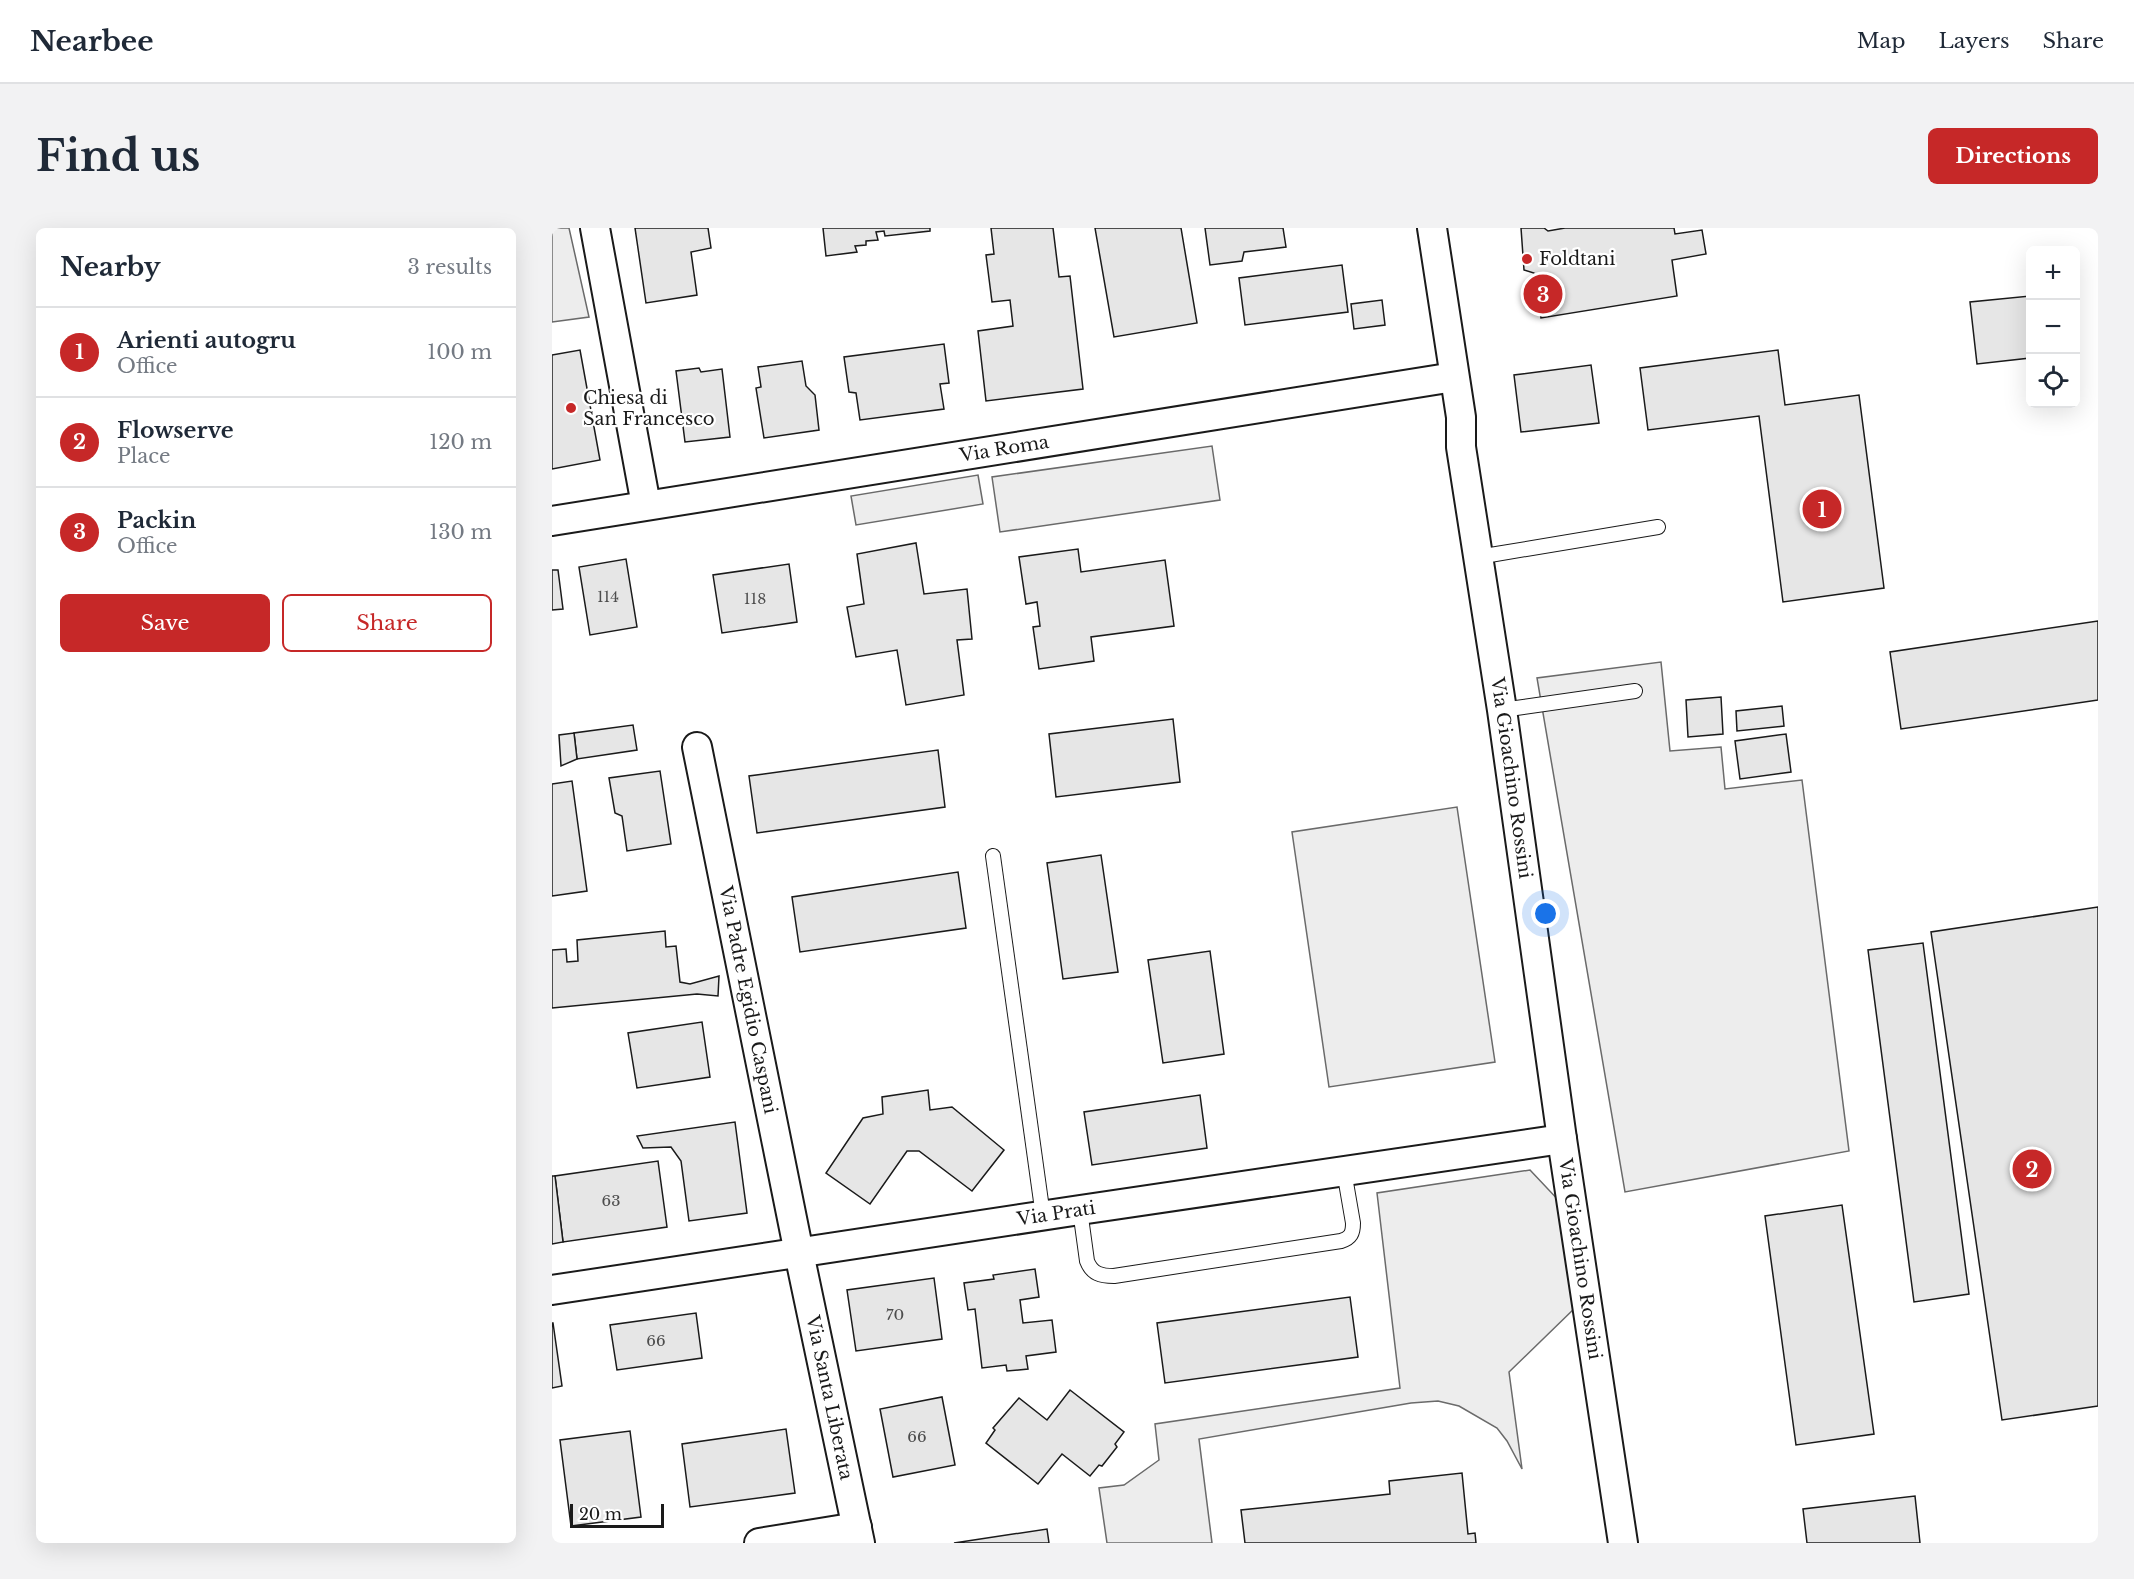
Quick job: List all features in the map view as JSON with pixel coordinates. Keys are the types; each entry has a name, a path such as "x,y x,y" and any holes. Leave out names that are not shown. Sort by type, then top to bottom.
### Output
{"street":[{"path":"595,228 646,505"},
{"name":"Via Gioachino Rossini","path":"1432,228 1461,417 1461,447 1502,710 1562,1139 1623,1543"},
{"name":"Via Roma","path":"552,521 994,452 1454,376"},
{"name":"Via Padre Egidio Caspani","path":"697,747 799,1253"},
{"name":"Via Prati","path":"552,1290 1562,1139"},
{"name":"Via Santa Liberata","path":"799,1253 859,1535"},
{"path":"759,1543 859,1535"}],"lane":[{"path":"1479,556 1658,527"},
{"path":"1502,710 1635,691"},
{"path":"993,856 1043,1216"},
{"path":"1080,1210 1089,1268 1104,1276 1114,1276 1349,1238 1353,1232 1353,1223 1344,1171"}],"shaded area":[{"path":"552,228 569,228 589,317 552,322"},
{"path":"1212,446 1220,500 1000,532 992,477"},
{"path":"978,475 983,504 856,525 851,496"},
{"path":"1661,662 1670,751 1721,747 1725,789 1802,780 1849,1151 1625,1192 1537,678"},
{"path":"1457,807 1495,1062 1329,1087 1292,832"},
{"path":"1530,1170 1564,1206 1579,1304 1509,1372 1522,1469 1497,1428 1459,1406 1438,1401 1411,1403 1199,1439 1212,1543 1107,1543 1099,1488 1124,1485 1159,1460 1155,1424 1400,1388 1377,1193"}],"building":[{"path":"635,228 708,228 711,248 691,252 697,295 646,303"},
{"path":"823,228 930,228 930,231 885,236 884,231 876,232 878,240 866,241 866,245 855,246 857,252 826,256"},
{"path":"991,228 1053,228 1059,277 1070,276 1083,389 986,401 978,331 1013,326 1010,300 992,302 986,255 994,254"},
{"path":"1095,228 1181,228 1197,323 1114,337"},
{"path":"1205,228 1283,228 1286,247 1244,252 1242,261 1210,265"},
{"path":"1521,228 1544,228 1548,231 1565,228 1674,228 1675,234 1702,230 1706,254 1672,260 1677,296 1541,318 1534,273 1524,270"},
{"path":"1342,265 1348,312 1245,325 1239,278"},
{"path":"2026,296 2026,358 1977,364 1970,302"},
{"path":"1382,300 1385,325 1354,329 1351,304"},
{"path":"944,344 949,383 940,384 944,409 860,420 856,393 849,392 844,357"},
{"name":"Chiesa di San Francesco","path":"580,350 600,460 552,469 552,355"},
{"path":"1778,350 1785,405 1859,395 1884,588 1783,602 1759,416 1648,430 1640,368"},
{"path":"802,361 806,386 815,395 819,430 764,438 756,388 761,387 758,367"},
{"path":"1591,365 1599,423 1521,432 1514,375"},
{"path":"699,368 701,372 722,369 730,437 685,442 676,371"},
{"path":"916,543 924,594 967,589 972,639 957,640 964,695 906,705 897,650 856,657 847,607 864,604 857,554"},
{"path":"1078,549 1081,572 1165,560 1174,626 1091,637 1094,661 1039,669 1033,627 1040,626 1037,602 1026,604 1019,557"},
{"path":"626,559 637,627 590,635 579,567"},
{"path":"789,564 797,622 722,633 713,575"},
{"path":"552,570 558,570 563,609 552,610"},
{"path":"2098,621 2098,700 1901,729 1890,652"},
{"path":"1721,697 1723,734 1688,737 1686,700"},
{"path":"1782,706 1784,726 1737,731 1736,711"},
{"path":"1173,719 1180,782 1056,797 1049,734"},
{"path":"633,725 637,750 577,759 574,733"},
{"path":"574,733 577,759 561,766 559,735"},
{"path":"1786,734 1791,772 1740,779 1735,741"},
{"path":"938,750 945,807 757,833 749,776"},
{"path":"660,771 671,844 627,851 622,816 615,813 609,778"},
{"path":"572,781 587,891 552,896 552,784"},
{"path":"1101,855 1118,972 1063,979 1047,863"},
{"path":"958,872 966,928 800,952 792,897"},
{"path":"2098,907 2098,1406 2002,1420 1931,932"},
{"path":"665,931 666,947 676,946 680,982 690,984 719,976 718,996 697,994 552,1008 552,950 566,949 567,962 578,961 577,940"},
{"path":"1923,943 1969,1294 1914,1302 1868,950"},
{"path":"1210,951 1224,1054 1163,1063 1148,960"},
{"path":"702,1022 710,1077 637,1088 628,1033"},
{"path":"928,1090 930,1110 952,1107 1004,1150 972,1191 919,1151 907,1151 870,1204 826,1173 863,1118 883,1114 882,1097"},
{"path":"1200,1095 1207,1148 1092,1165 1084,1112"},
{"path":"735,1122 747,1213 689,1221 681,1161 671,1147 643,1148 637,1136"},
{"path":"658,1161 667,1227 563,1242 555,1176"},
{"path":"552,1176 555,1176 563,1242 552,1244"},
{"path":"1842,1205 1874,1434 1796,1445 1765,1216"},
{"path":"1035,1269 1039,1297 1020,1300 1023,1323 1052,1320 1056,1352 1026,1356 1028,1369 1007,1371 1006,1365 982,1368 975,1309 968,1310 964,1283 994,1279 993,1275"},
{"path":"934,1278 942,1339 856,1351 847,1290"},
{"path":"1350,1297 1358,1357 1165,1383 1157,1323"},
{"path":"696,1313 702,1358 617,1370 610,1325"},
{"path":"552,1323 562,1386 552,1388"},
{"path":"1070,1390 1124,1432 1115,1444 1117,1447 1102,1466 1099,1465 1090,1476 1062,1454 1038,1484 986,1443 995,1430 993,1428 1019,1398 1047,1420"},
{"path":"942,1397 955,1465 893,1477 880,1409"},
{"path":"786,1429 795,1493 690,1507 682,1444"},
{"path":"630,1431 641,1517 571,1526 560,1440"},
{"path":"1462,1473 1468,1534 1475,1533 1476,1543 1245,1543 1241,1510 1390,1494 1389,1481"},
{"path":"1915,1496 1920,1543 1807,1543 1803,1509"},
{"path":"1047,1529 1049,1543 954,1543"}],"place":[{"name":"Foldtani","path":"1527,259"},
{"name":"Packin","path":"1543,294"},
{"name":"Chiesa di San Francesco","path":"571,408"},
{"name":"Arienti autogru","path":"1822,509"},
{"name":"Flowserve","path":"2032,1169"}]}
